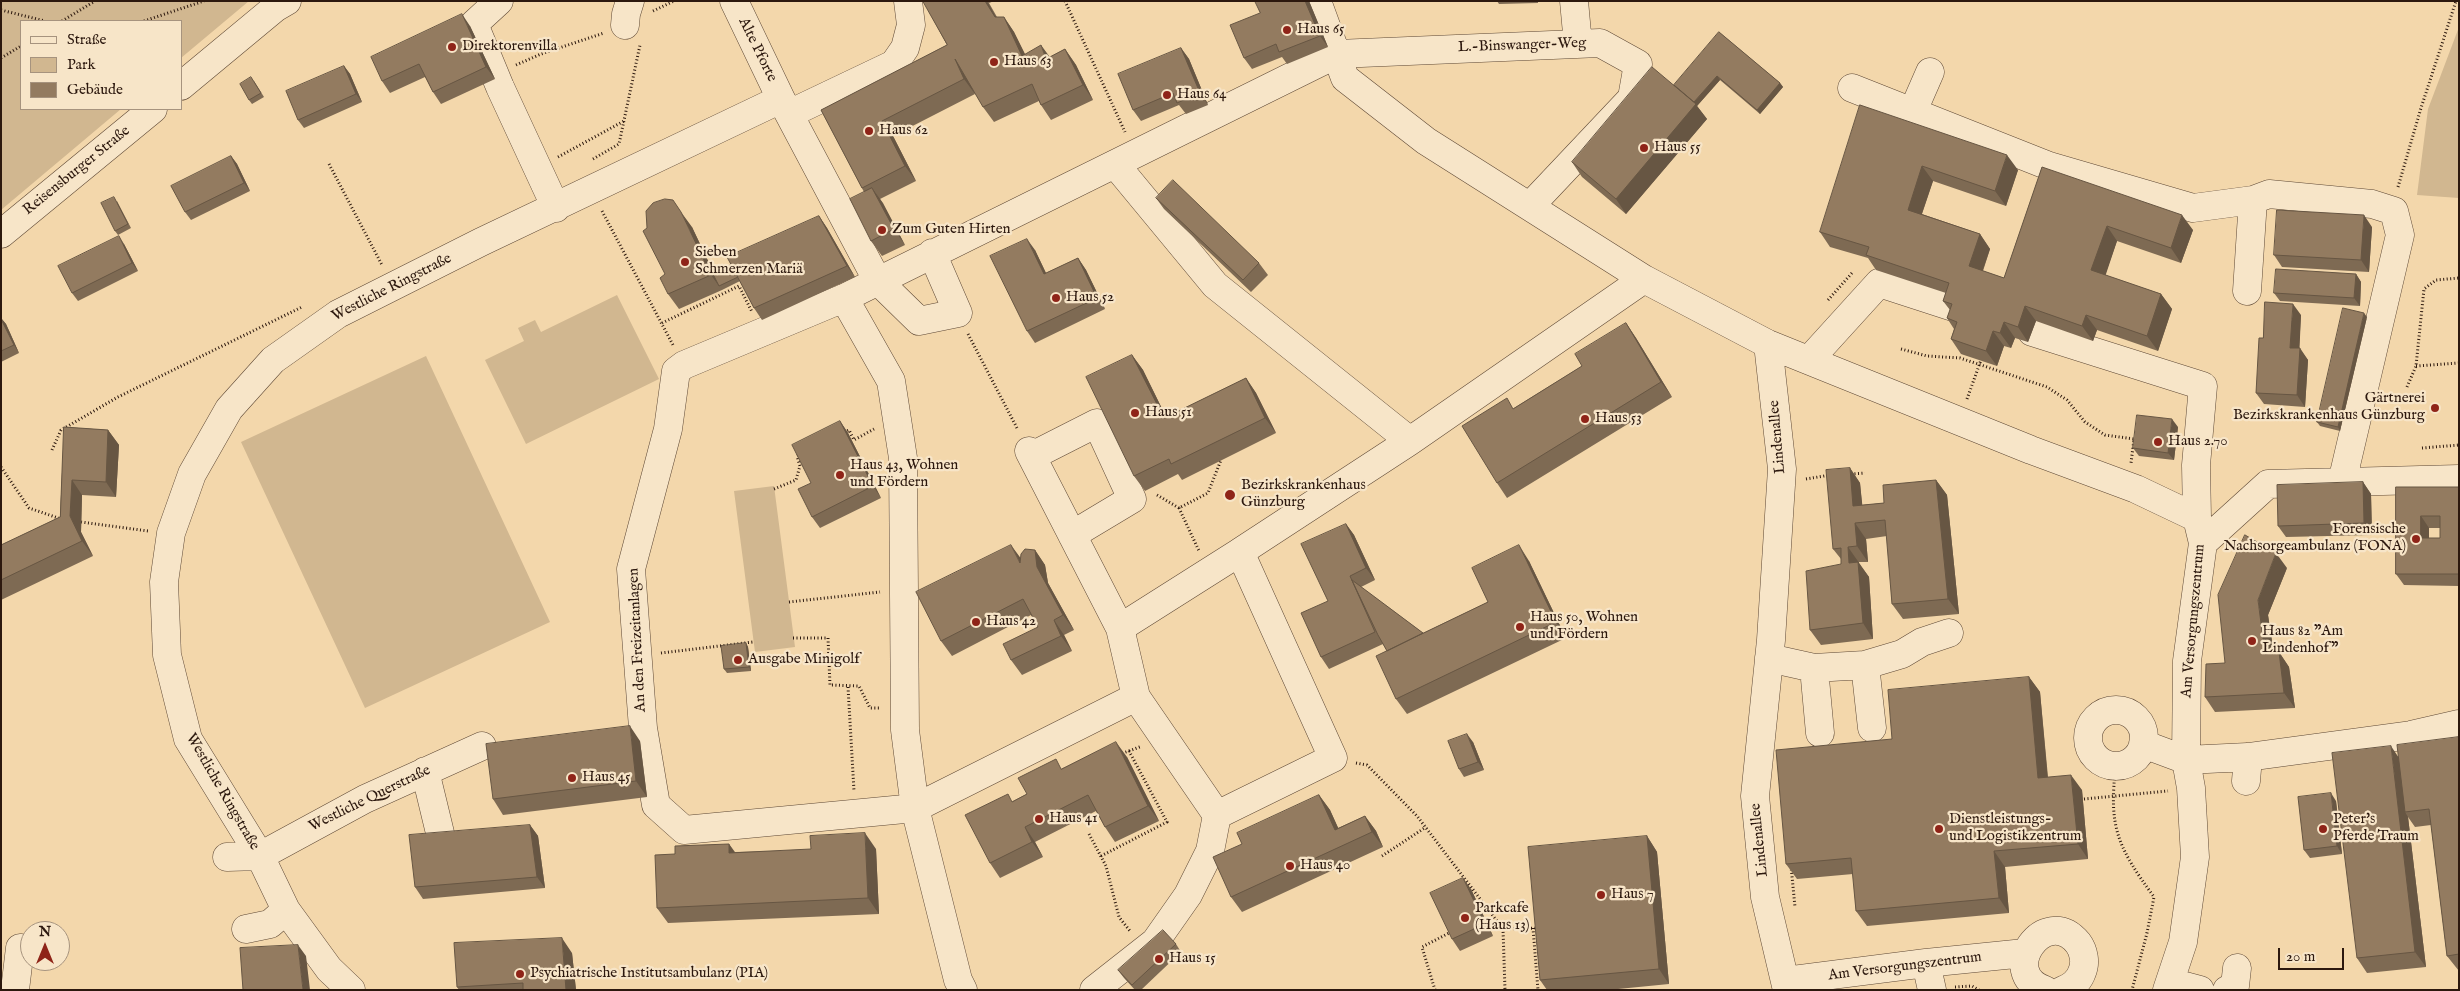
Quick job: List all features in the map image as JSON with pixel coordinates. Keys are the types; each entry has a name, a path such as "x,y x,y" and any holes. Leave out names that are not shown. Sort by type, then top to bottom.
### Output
{"street":[{"path":"182,85 275,8 287,1"},
{"path":"499,1 474,24 495,75 556,208"},
{"name":"Alte Pforte","path":"734,1 785,106 877,280 919,321 958,313"},
{"name":"Westliche Ringstraße","path":"351,990 329,969 286,910 260,856 188,739 168,655 164,582 171,533 192,474 229,410 273,360 338,314 481,242 591,191 785,106 894,64 905,48 911,25 908,1"},
{"path":"1317,1 1345,78 1426,141 1644,279 1768,344 2128,486 2200,531 2268,484 2459,479"},
{"path":"1574,1 1578,44"},
{"name":"L.-Binswanger-Weg","path":"1336,54 1600,43 1638,64 1632,98 1530,206"},
{"path":"684,365 844,298 1336,54"},
{"path":"1913,112 1930,72"},
{"path":"1852,88 2049,166 2193,208 2252,200 2269,194 2372,204 2394,211 2400,235 2342,482"},
{"name":"Reisensburger Straße","path":"1,234 152,110"},
{"path":"1125,159 1215,285 1410,441"},
{"path":"2247,292 2252,200"},
{"path":"932,253 958,313"},
{"path":"1120,628 1410,441 1644,279"},
{"path":"1809,360 1878,283 1956,308"},
{"path":"844,298 891,381 903,458 904,707 915,808 958,980 963,990"},
{"name":"Am Versorgungszentrum","path":"2032,332 2203,386 2196,465 2200,531 2187,661 2186,760 2191,788 2195,857 2183,942 2169,986"},
{"name":"Lindenallee","path":"1768,344 1782,468 1769,658 1755,796 1765,897 1786,986"},
{"name":"An den Freizeitanlagen","path":"684,365 676,371 668,429 632,569 643,728 656,805 684,830 915,808"},
{"path":"1072,535 1132,499 1097,423 1030,453 1072,535 1120,628 1136,697 1217,815 1210,851 1188,895 1155,942 1094,990"},
{"path":"1217,815 1333,758 1240,552"},
{"path":"1769,658 1814,668 1865,665 1902,654 1922,642 1949,633"},
{"path":"1865,665 1872,728"},
{"path":"1814,668 1820,733"},
{"path":"915,808 1136,697"},
{"path":"2120,710 2136,718 2144,735 2143,744 2133,759 2116,765 2099,760 2089,744 2090,727 2102,713 2120,710"},
{"path":"2143,744 2186,760 2247,769 2459,724"},
{"name":"Westliche Querstraße","path":"260,856 365,799 482,746"},
{"path":"425,771 440,832"},
{"path":"227,858 260,856"},
{"path":"246,929 270,924 286,910"},
{"path":"2045,990 2032,982 2026,973 2025,954 2036,937 2045,933 2064,933 2072,938 2083,954 2084,963 2077,981 2063,990"},
{"path":"15,990 20,948"},
{"name":"Am Versorgungszentrum","path":"1786,986 1926,963 2025,954"},
{"path":"1926,963 1932,990"},
{"path":"2169,986 2200,990"}],"path":[{"path":"64,20 95,1"},
{"path":"147,20 204,1"},
{"path":"495,75 541,54 632,22 674,1"},
{"path":"1065,1 1125,159"},
{"path":"2394,211 2420,108 2456,1"},
{"path":"1,10 41,20"},
{"path":"586,163 620,144 624,121 632,22"},
{"path":"1,58 20,47"},
{"path":"537,168 624,121"},
{"path":"329,164 383,268"},
{"path":"591,191 684,365"},
{"path":"2407,387 2416,366 2424,289 2436,280 2459,278"},
{"path":"662,323 739,286"},
{"path":"958,313 1030,453"},
{"path":"1902,349 1927,356 1960,358 1980,362 2047,387 2066,400 2085,422 2104,435 2134,439 2128,486"},
{"path":"1960,421 1980,362"},
{"path":"2416,366 2459,363"},
{"path":"840,434 849,430 854,440 885,423 895,409"},
{"path":"2422,448 2459,445"},
{"path":"774,489 796,480 800,466 797,456 806,451"},
{"path":"1179,508 1208,493 1221,460"},
{"path":"1,467 29,508 63,519"},
{"path":"1848,474 1865,473"},
{"path":"1781,484 1839,475"},
{"path":"1157,495 1179,508 1209,572"},
{"path":"81,522 171,533"},
{"path":"789,602 903,590"},
{"path":"793,638 828,638 830,685 859,686 870,708 904,707"},
{"path":"638,656 753,642"},
{"path":"848,687 853,764"},
{"path":"1100,856 1167,822 1129,751 1115,756"},
{"path":"1333,758 1367,765 1426,827 1503,929 1505,990"},
{"path":"2116,765 2112,810 2120,843 2154,897 2132,990"},
{"path":"1382,856 1426,827"},
{"path":"1089,834 1106,866 1119,917 1145,950"},
{"path":"1790,865 1796,916"},
{"path":"1533,928 1538,990"},
{"path":"1503,929 1544,928"},
{"path":"1435,990 1422,947 1451,932"}],"green space":[{"path":"1,1 249,1 182,57 182,20 20,20 20,110 120,110 1,210"},
{"path":"2459,27 2459,198 2417,195 2428,109"},
{"path":"617,295 659,379 526,444 485,360 524,341 518,328 535,320 541,332"},
{"path":"426,356 550,622 365,708 241,442"},
{"path":"774,486 795,647 755,652 734,491"}],"building":[{"path":"923,1 985,1 995,17 1004,17 1022,56 1041,45 1046,59 1065,49 1083,85 1041,105 1032,84 983,107 955,59 964,79 882,121 905,166 862,188 821,110 947,45"},
{"name":"Haus 65","path":"1255,1 1305,1 1320,36 1279,52 1276,44 1244,58 1230,25 1260,13"},
{"name":"Direktorenvilla","path":"462,14 486,67 433,92 419,64 382,81 371,57"},
{"path":"1719,32 1780,83 1757,110 1717,76 1694,102 1674,85"},
{"name":"Haus 64","path":"1181,48 1200,93 1177,103 1173,93 1133,110 1118,74"},
{"path":"344,66 356,94 298,120 286,91"},
{"name":"Haus 55","path":"1652,67 1696,104 1616,199 1572,162"},
{"path":"251,77 261,93 249,100 240,84"},
{"path":"1860,105 2007,155 1995,191 1922,166 1908,210 1980,234 1969,266 2004,278 2042,167 2182,215 2171,248 2107,226 2091,270 2161,294 2147,336 2086,315 2082,326 2025,306 2018,327 2004,322 2000,333 1993,331 1986,351 1951,339 1957,322 1947,318 1952,304 1943,301 1949,283 1866,255 1869,247 1820,232"},
{"path":"231,156 244,183 185,212 171,186"},
{"path":"1173,180 1259,263 1243,280 1156,198"},
{"path":"872,188 894,229 871,241 850,199"},
{"path":"114,197 128,224 115,231 101,203"},
{"name":"Sieben Schmerzen Mariä","path":"665,199 673,200 681,212 711,275 668,294 660,278 665,274 643,231 647,228 646,211 653,203"},
{"path":"2277,210 2364,215 2361,260 2274,255"},
{"path":"819,216 847,266 754,308 727,257"},
{"path":"119,236 132,263 72,293 58,266"},
{"name":"Haus 52","path":"1027,239 1044,274 1078,258 1097,298 1027,331 990,256"},
{"path":"731,265 738,277 719,286 713,274"},
{"path":"2276,269 2356,274 2354,298 2274,293"},
{"path":"2265,302 2293,304 2290,348 2300,348 2297,395 2256,393 2259,338 2263,338"},
{"path":"2343,308 2364,313 2338,427 2317,422"},
{"path":"1,319 14,345 1,351"},
{"name":"Haus 53","path":"1626,323 1661,382 1497,483 1462,426 1507,398 1513,409 1582,366 1575,354"},
{"name":"Haus 51","path":"1132,355 1164,418 1246,378 1265,418 1171,464 1169,459 1134,476 1086,377"},
{"name":"Haus 2.70","path":"2137,415 2172,419 2168,453 2133,448"},
{"name":"Haus 43, Wohnen und Fördern","path":"840,421 873,486 812,517 798,489 811,483 792,445"},
{"path":"64,427 108,430 106,482 72,480 70,516 82,541 1,580 1,545 60,517"},
{"path":"1850,468 1853,506 1884,503 1883,485 1936,480 1948,599 1892,604 1885,520 1855,523 1857,546 1848,547 1849,563 1858,562 1863,623 1810,630 1806,571 1841,564 1841,548 1833,549 1826,470"},
{"path":"2363,482 2364,523 2278,526 2277,485"},
{"name":"Forensische Nachsorgeambulanz (FONA)","path":"2396,487 2459,487 2459,574 2396,574","holes":["2421,516 2440,516 2440,538 2421,538"]},
{"path":"1346,524 1366,568 1350,576 1375,632 1321,657 1301,613 1328,601 1301,544"},
{"name":"Haus 82 \"Am Lindenhof\"","path":"2245,535 2276,553 2258,600 2265,654 2279,652 2284,693 2205,697 2206,664 2225,663 2218,595"},
{"name":"Haus 42","path":"1011,545 1020,563 1021,554 1025,549 1035,550 1037,567 1063,615 1054,620 1061,636 1011,660 1003,644 1038,627 1023,599 941,641 916,592"},
{"name":"Haus 50, Wohnen und Fördern","path":"1519,545 1556,622 1396,699 1376,656 1488,602 1472,568"},
{"path":"1352,580 1423,633 1387,651"},
{"name":"Ausgabe Minigolf","path":"746,643 749,667 724,669 721,646"},
{"name":"Dienstleistungs- und Logistikzentrum","path":"2029,677 2038,778 2071,775 2078,844 1994,851 1999,898 1856,911 1851,858 1786,864 1776,750 1892,739 1888,690"},
{"name":"Haus 45","path":"630,726 636,781 493,799 486,744"},
{"path":"1467,734 1478,762 1459,769 1448,741"},
{"path":"2459,737 2459,954 2447,956 2429,809 2405,812 2397,745"},
{"name":"Haus 41","path":"1116,742 1148,806 1105,827 1088,795 1025,827 1032,842 990,863 965,815 1008,794 1012,802 1027,794 1018,778 1056,759 1061,769"},
{"path":"2391,746 2415,952 2357,958 2332,753"},
{"name":"Peter's Pferde Traum","path":"2331,793 2337,846 2304,850 2298,797"},
{"path":"1319,795 1335,830 1365,816 1372,832 1231,897 1213,857 1242,844 1237,833"},
{"path":"530,825 537,877 415,887 409,835"},
{"path":"865,833 868,898 657,908 655,855 675,854 675,846 729,844 729,853 811,849 810,836"},
{"name":"Haus 7","path":"1647,836 1659,969 1540,980 1528,847"},
{"name":"Parkcafe (Haus 13)","path":"1463,878 1485,924 1452,939 1430,893"},
{"path":"1163,930 1176,944 1132,985 1118,970"},
{"name":"Psychiatrische Institutsambulanz (PIA)","path":"562,938 566,990 523,990 523,983 457,987 454,943"},
{"path":"298,945 303,990 243,990 240,948"}],"place":[{"name":"Haus 65","path":"1287,30"},
{"name":"Direktorenvilla","path":"452,47"},
{"name":"Haus 63","path":"994,62"},
{"name":"Haus 64","path":"1167,95"},
{"name":"Haus 62","path":"869,131"},
{"name":"Haus 55","path":"1644,148"},
{"name":"Zum Guten Hirten","path":"882,230"},
{"name":"Sieben Schmerzen Mariä","path":"685,262"},
{"name":"Haus 52","path":"1056,298"},
{"name":"Gärtnerei Bezirkskrankenhaus Günzburg","path":"2435,408"},
{"name":"Haus 51","path":"1135,413"},
{"name":"Haus 53","path":"1585,419"},
{"name":"Haus 2.70","path":"2158,442"},
{"name":"Haus 43, Wohnen und Fördern","path":"840,475"},
{"name":"Bezirkskrankenhaus Günzburg","path":"1230,495"},
{"name":"Forensische Nachsorgeambulanz (FONA)","path":"2416,539"},
{"name":"Haus 42","path":"976,622"},
{"name":"Haus 50, Wohnen und Fördern","path":"1520,627"},
{"name":"Haus 82 \"Am Lindenhof\"","path":"2252,641"},
{"name":"Ausgabe Minigolf","path":"738,660"},
{"name":"Haus 45","path":"572,778"},
{"name":"Haus 41","path":"1039,819"},
{"name":"Dienstleistungs- und Logistikzentrum","path":"1939,829"},
{"name":"Peter's Pferde Traum","path":"2323,829"},
{"name":"Haus 40","path":"1290,866"},
{"name":"Haus 7","path":"1601,895"},
{"name":"Parkcafe (Haus 13)","path":"1465,918"},
{"name":"Haus 15","path":"1159,959"},
{"name":"Psychiatrische Institutsambulanz (PIA)","path":"520,974"}]}
